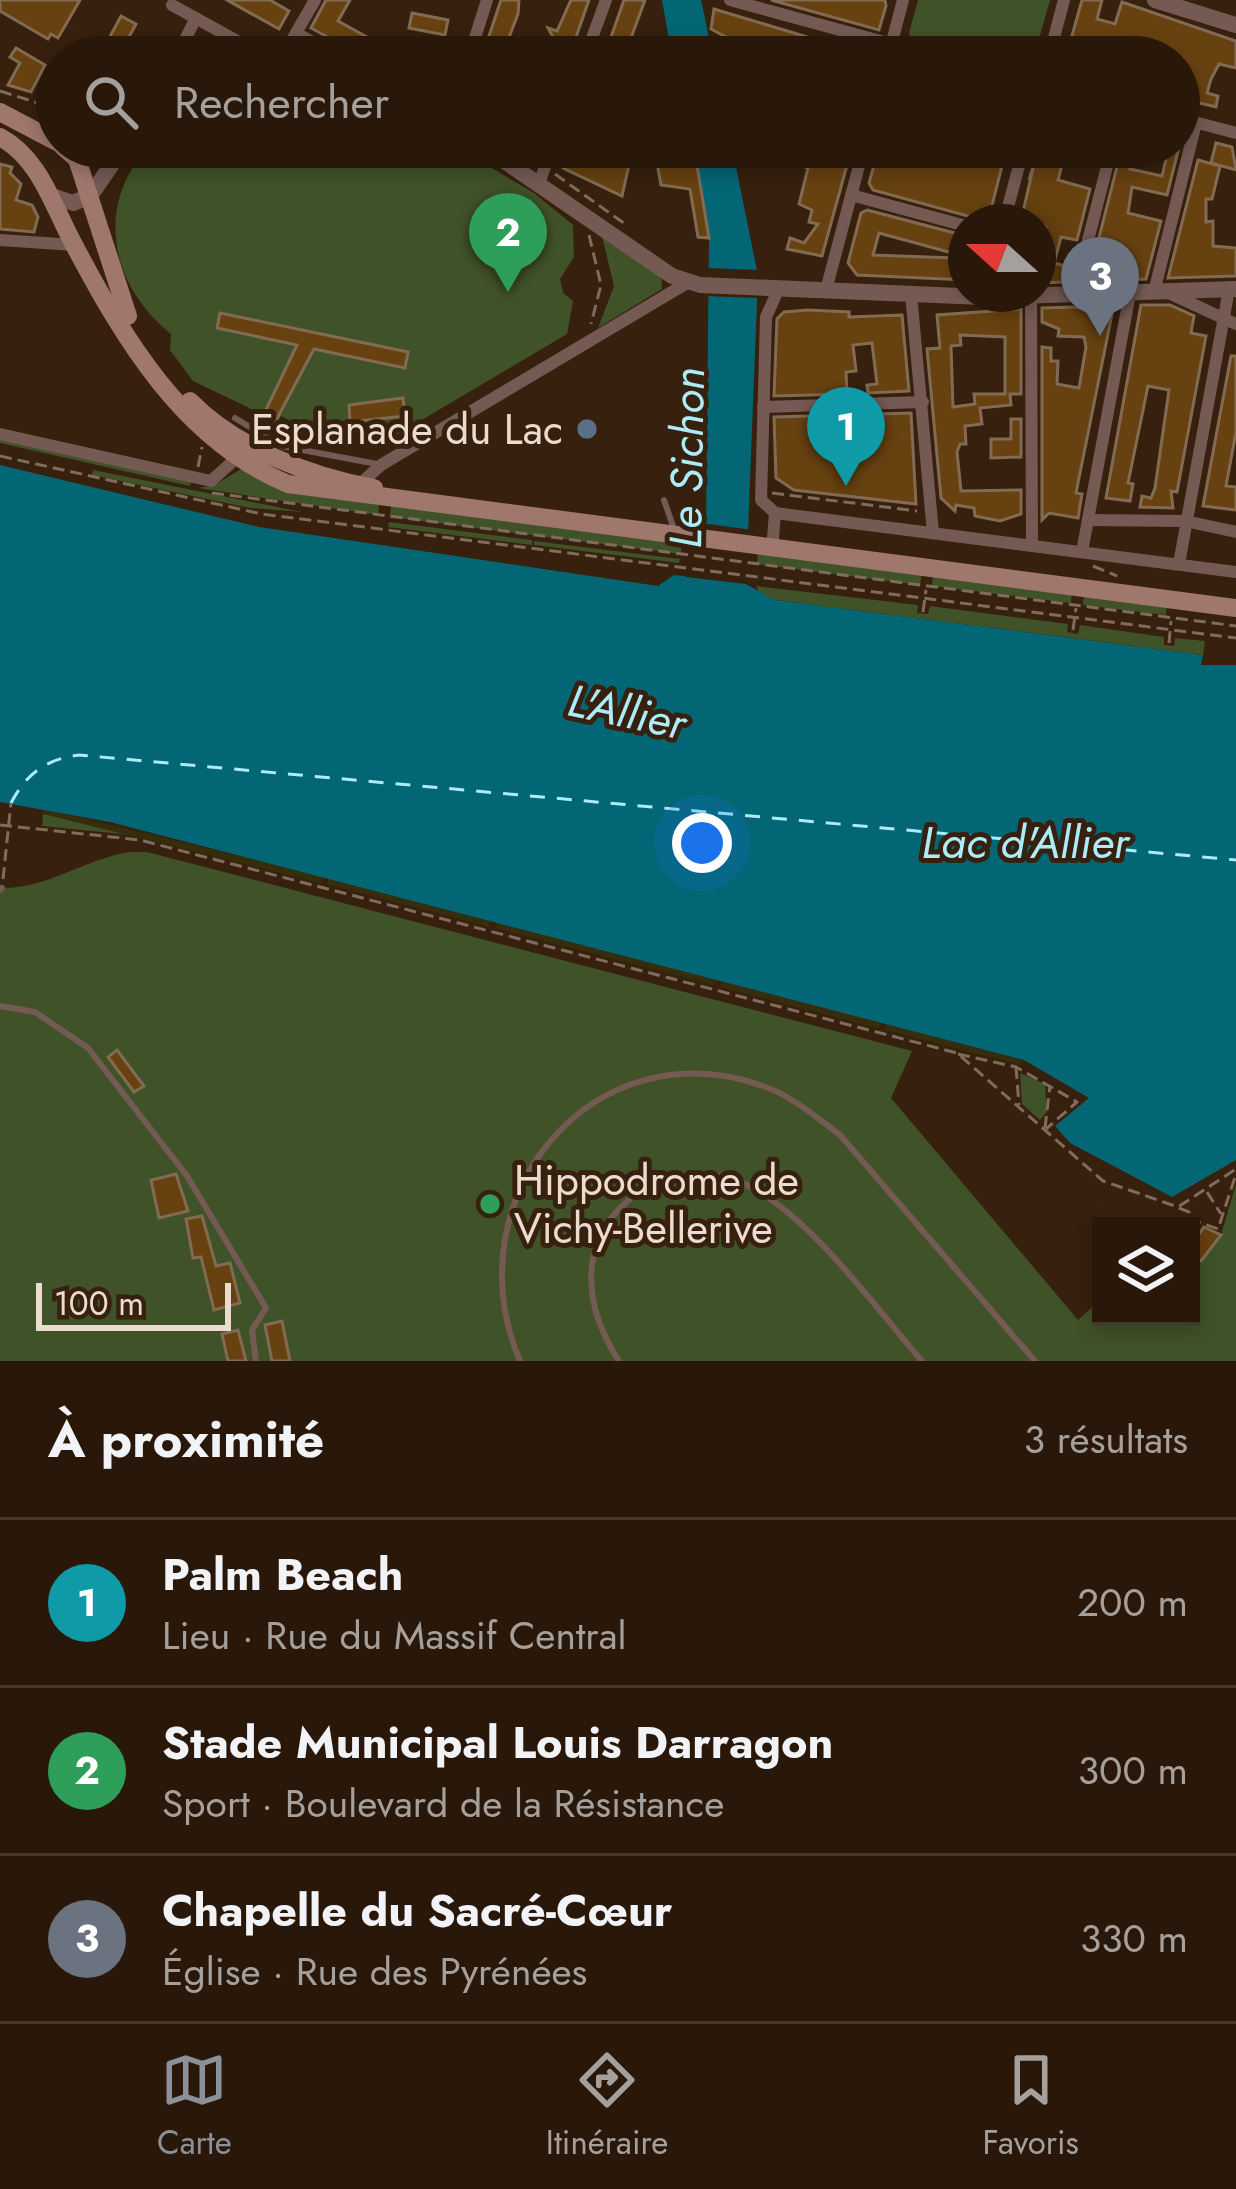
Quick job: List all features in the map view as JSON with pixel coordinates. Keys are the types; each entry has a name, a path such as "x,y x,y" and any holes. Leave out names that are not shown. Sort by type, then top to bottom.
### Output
{"main road":[{"path":"0,112 36,129"},
{"path":"0,137 29,158 74,245 158,380 232,458 288,484 320,492 759,547 1236,597"},
{"path":"80,168 120,304 166,374 194,406 311,472 359,485 683,537"},
{"path":"759,547 927,578 1236,608"}],"street":[{"path":"294,36 315,0"},
{"path":"476,36 487,0"},
{"path":"593,36 606,0"},
{"path":"730,0 843,36"},
{"path":"894,36 903,0"},
{"path":"1055,36 1064,0"},
{"path":"1155,0 1236,25"},
{"path":"172,5 228,36"},
{"path":"187,36 196,18"},
{"path":"296,33 302,36"},
{"path":"1200,124 1236,134"},
{"path":"29,158 36,153"},
{"path":"49,195 73,203 90,196 109,168"},
{"path":"530,168 694,284"},
{"path":"543,174 545,168"},
{"path":"826,290 858,168"},
{"path":"1009,204 1018,168"},
{"path":"1074,295 1107,168"},
{"path":"1160,292 1186,168"},
{"path":"851,195 948,221"},
{"path":"0,240 74,245"},
{"path":"359,485 381,465 582,344 694,284 948,295"},
{"path":"778,288 766,317 761,500 775,513 1236,572"},
{"path":"1056,295 1233,289 1179,564"},
{"path":"1160,292 1229,320"},
{"path":"1082,552 1130,293"},
{"path":"911,294 933,533"},
{"path":"1031,312 1032,546"},
{"path":"764,407 922,402"},
{"path":"0,434 194,484 212,481 232,458 233,425"},
{"path":"759,547 775,513"},
{"path":"1088,520 1185,521 1236,532"}],"lane":[{"path":"233,425 281,446 381,465"},
{"path":"664,500 683,537"},
{"path":"0,1006 34,1012 74,1033 187,1176 266,1308 252,1330 256,1361"},
{"path":"520,1361 502,1309 499,1255 510,1205 531,1164 564,1127 597,1101 649,1080 680,1075 764,1086 801,1105 840,1136 1035,1361"},
{"path":"620,1361 595,1309 592,1259 624,1203 647,1186 694,1173 733,1179 773,1202 815,1241 922,1361"}],"path":[{"path":"0,91 36,102"},
{"path":"536,168 595,211 635,232"},
{"path":"582,344 601,285 589,239 595,211"},
{"path":"191,500 202,447 211,440"},
{"path":"46,456 302,508 608,547 683,537 759,547 823,574 889,582 927,578 993,596 1236,626"},
{"path":"0,457 191,500 302,519 1236,638"},
{"path":"90,478 92,467"},
{"path":"767,492 923,512"},
{"path":"302,508 302,519"},
{"path":"460,539 461,528"},
{"path":"532,548 533,537"},
{"path":"607,558 608,547"},
{"path":"822,586 823,574"},
{"path":"923,613 927,578"},
{"path":"887,594 889,582"},
{"path":"992,607 993,596"},
{"path":"1117,623 1118,611"},
{"path":"1211,634 1212,623"},
{"path":"1,889 10,803"},
{"path":"0,825 140,840 1016,1067 1077,1102 1045,1130"},
{"path":"323,888 325,878"},
{"path":"491,932 493,922"},
{"path":"716,990 718,981"},
{"path":"881,1034 884,1024"},
{"path":"956,1053 1103,1181 1178,1207 1189,1213 1189,1220 1218,1229 1236,1171"},
{"path":"1016,1067 1019,1107"},
{"path":"1045,1130 1049,1084"},
{"path":"1178,1207 1236,1171"},
{"path":"1206,1190 1222,1216"}],"green space":[{"path":"918,0 1050,0 1040,36 909,33"},
{"path":"492,168 534,193 573,225 574,257 560,279 563,293 573,301 567,334 393,437 311,431 281,416 276,427 261,420 262,414 193,381 170,350 171,334 134,293 123,270 116,220 131,170"},
{"path":"601,232 661,273 662,289 598,328 614,286"},
{"path":"0,439 191,482 190,486 0,443"},
{"path":"241,469 271,483 379,503 378,515 198,488 215,485"},
{"path":"93,470 302,512 250,508 92,475"},
{"path":"391,505 682,542 681,554 390,517"},
{"path":"389,522 532,540 532,545 388,527"},
{"path":"534,541 680,559 679,563 534,545"},
{"path":"758,551 922,571 920,585 757,564"},
{"path":"933,573 1072,590 1071,603 932,586"},
{"path":"756,586 918,605 917,613 928,614 930,606 1068,624 1067,632 1078,634 1080,625 1164,637 1164,645 1174,646 1175,638 1205,641 1203,655 775,600 760,595"},
{"path":"1084,593 1167,603 1166,615 1083,605"},
{"path":"43,814 141,836 42,826"},
{"name":"Hippodrome de Vichy-Bellerive","path":"147,852 912,1051 891,1098 1078,1320 1092,1307 1092,1325 1200,1325 1200,1264 1221,1235 1236,1184 1236,1361 0,1361 0,888 34,884 97,861"},
{"path":"1020,1073 1045,1084 1047,1112 1040,1120 1022,1104"}],"sand":[{"path":"44,809 323,876 321,883 43,814"},
{"path":"329,878 490,920 489,927 327,884"},
{"path":"496,922 716,979 714,985 495,928"},
{"path":"722,981 881,1022 879,1029 720,987"},
{"path":"887,1024 1022,1060 1021,1065 885,1030"}],"water":[{"path":"662,0 701,0 709,36 668,36"},
{"name":"Lac d'Allier","path":"697,168 736,168 758,276 746,584 775,600 1203,655 1201,665 1236,665 1236,1160 1172,1197 1070,1143 1055,1126 1089,1098 1024,1060 110,822 0,802 0,465 259,527 658,586 674,575 699,578 706,524 709,238"}],"pier":[{"path":"706,268 759,270 758,298 705,296"},
{"path":"700,523 753,530 746,584 686,577 687,571 694,572"}],"building":[{"path":"0,0 80,0 59,36 43,36 0,11"},
{"path":"227,0 270,0 289,11 279,29"},
{"path":"326,0 350,0 338,21 365,36 326,36 311,28"},
{"path":"501,0 519,0 510,36 489,36"},
{"path":"571,0 589,0 576,36 552,36 548,28 557,31"},
{"path":"624,0 645,0 632,36 611,36"},
{"path":"771,0 885,0 886,6 879,30"},
{"path":"1082,0 1102,0 1097,19 1115,24 1122,2 1236,41 1236,68 1219,64 1211,79 1207,93 1218,96 1216,107 1200,103 1200,36 1072,36"},
{"path":"714,9 804,36 724,36 711,29"},
{"path":"412,13 448,20 445,35 409,28"},
{"path":"121,16 136,24 129,36 110,36"},
{"path":"16,48 36,60 31,92 8,85 20,63 10,57"},
{"path":"1216,143 1232,147 1236,170 1211,163"},
{"path":"1200,161 1220,166 1212,199 1206,199 1206,222 1213,221 1213,246 1236,248 1236,276 1168,278 1196,168"},
{"path":"0,164 12,167 10,173 21,184 16,200 32,205 38,217 34,232 0,229"},
{"path":"563,168 628,168 622,196"},
{"path":"658,168 697,168 709,238 698,237 690,189 661,185"},
{"path":"808,168 846,168 822,256 787,249 790,238 804,243 818,224 809,222 812,210 799,204"},
{"path":"873,168 1001,168 992,204 948,204 948,211 873,190 869,183"},
{"path":"1033,168 1061,168 1058,180 1090,189 1077,240 1061,237 1056,256 1056,204 1025,204"},
{"path":"1117,168 1162,176 1164,168 1174,168 1167,195 1132,187 1128,213 1161,221 1146,279 1088,281"},
{"path":"867,210 948,231 948,252 879,233 873,255 948,258 948,279 857,275 848,263 861,213"},
{"path":"1056,264 1070,267 1065,282 1056,282"},
{"path":"1141,305 1170,305 1194,316 1191,333 1206,336 1177,492 1171,491 1173,508 1140,507 1142,496 1151,498 1155,488 1169,390 1148,386 1128,483 1133,484 1130,501 1106,498"},
{"path":"1056,308 1112,314 1076,493 1082,494 1078,518 1049,513 1042,520 1042,347 1051,348 1051,361 1058,361 1057,384 1079,388 1086,347 1084,337 1058,336 1059,329 1042,322 1042,312 1056,312"},
{"path":"784,312 849,312 849,317 902,315 909,391 868,393 867,385 877,384 872,343 853,345 856,371 846,372 847,394 774,396 777,319"},
{"path":"1021,312 1021,394 1010,394 1011,405 980,408 982,424 965,426 966,444 960,444 957,452 961,491 1021,490 1021,514 1000,521 975,516 974,508 956,505 955,511 941,498 927,349 940,348 937,315","holes":["960,335 1005,337 1005,394 974,394 975,404 953,407 951,346 961,345"]},
{"path":"220,313 408,352 405,368 314,349 273,426 261,420 297,345 217,328"},
{"path":"1231,356 1236,356 1236,432 1226,486 1236,487 1236,510 1203,506"},
{"path":"403,398 405,416 350,422 349,405"},
{"path":"911,413 916,504 794,490 776,478 774,417"},
{"path":"1011,419 1021,419 1021,457 991,458 991,439 1011,439"},
{"path":"117,1050 144,1086 134,1092 108,1057"},
{"path":"176,1174 188,1211 159,1218 151,1180"},
{"path":"202,1216 216,1266 230,1263 240,1303 214,1310 201,1257 193,1258 186,1219"},
{"path":"1204,1227 1221,1235 1201,1261 1200,1260"},
{"path":"282,1321 290,1361 272,1361 265,1325"},
{"path":"238,1330 246,1361 228,1361 222,1334"}],"ferry route":[{"path":"11,803 38,770 79,755 1236,860"}],"place":[{"name":"Stade Municipal Louis Darragon","path":"508,292"},
{"name":"Chapelle du Sacré-Cœur","path":"1100,336"},
{"name":"Esplanade du Lac","path":"587,429"},
{"name":"Palm Beach","path":"846,486"},
{"name":"Hippodrome de Vichy-Bellerive","path":"490,1204"}],"water label":[{"name":"Le Sichon","path":"687,458"},
{"name":"L'Allier","path":"627,712"}]}
